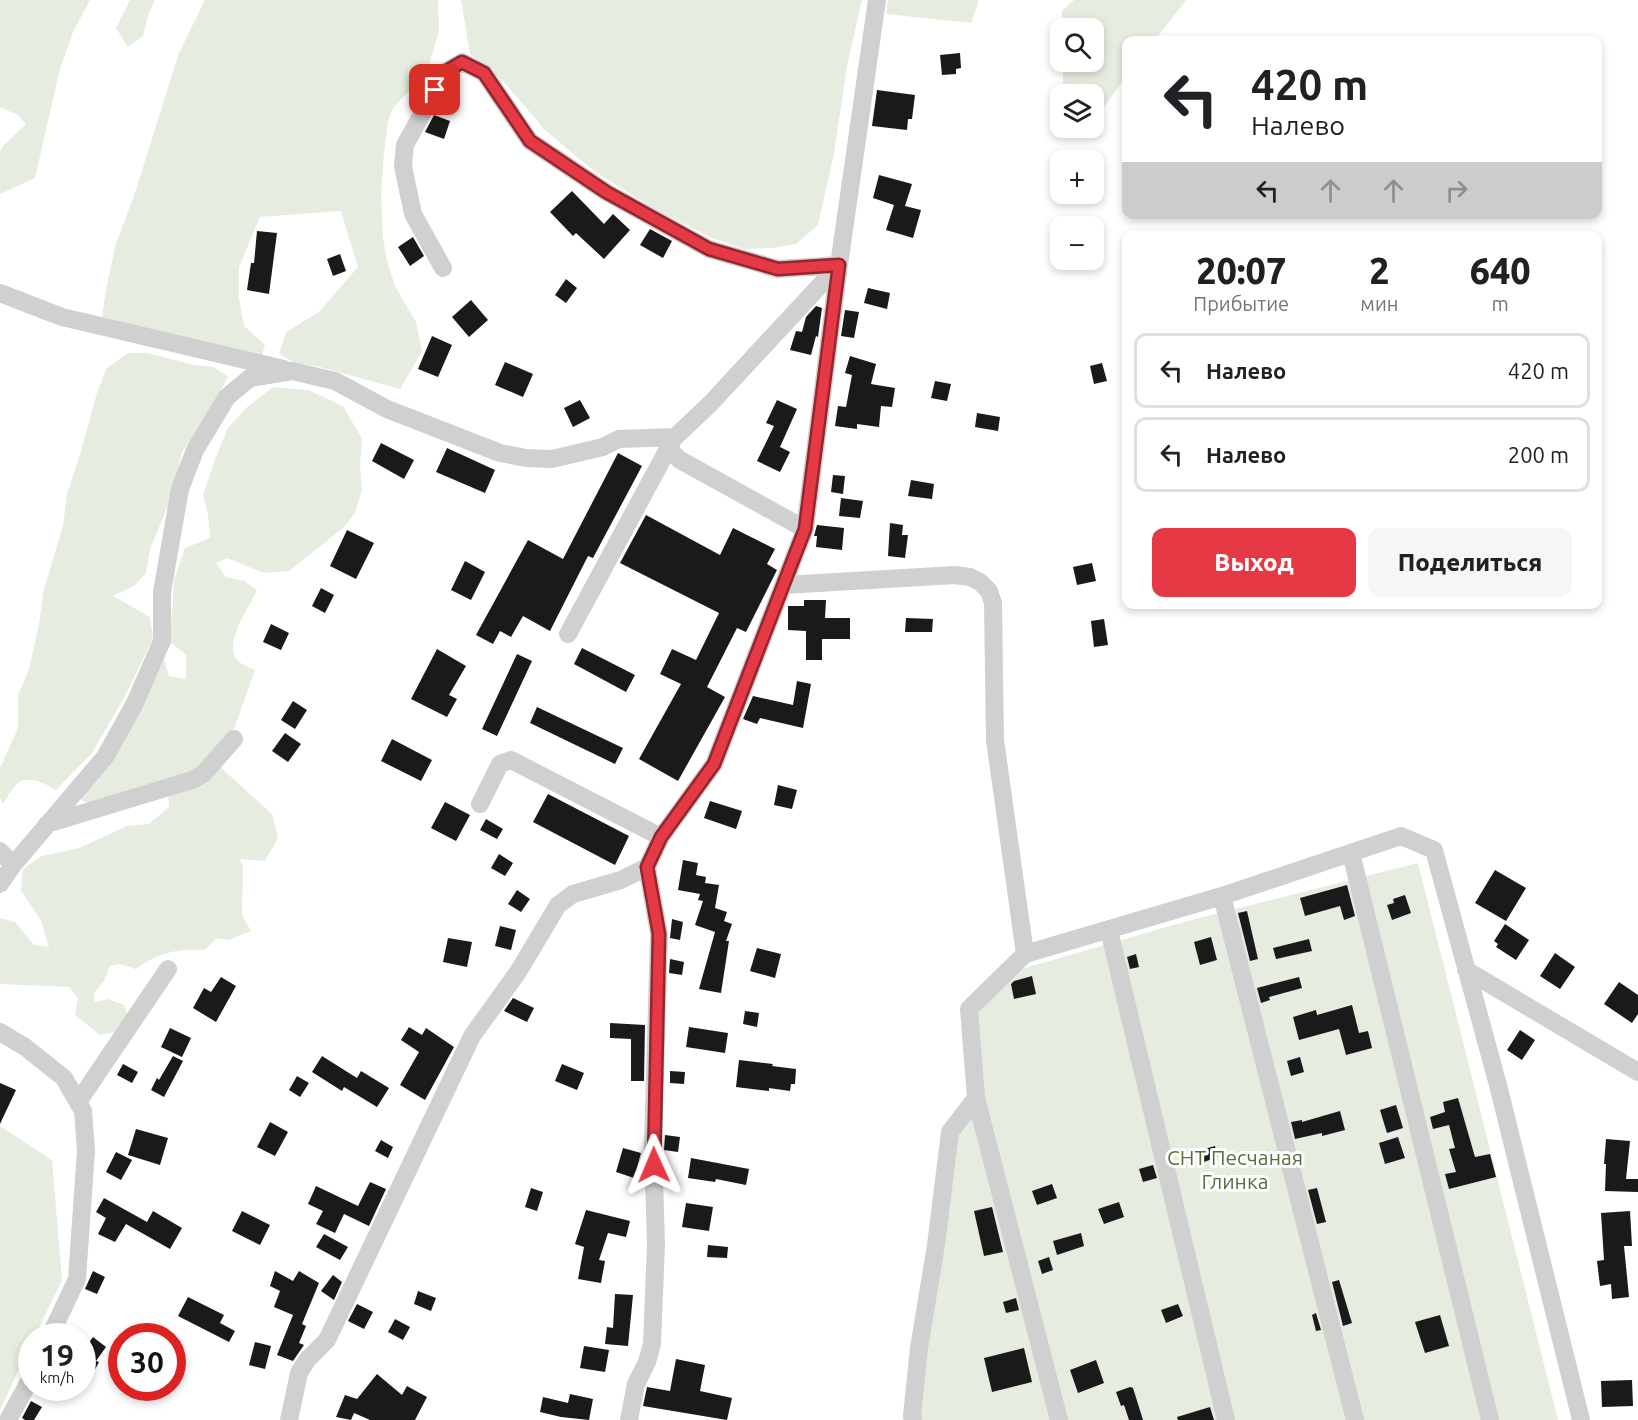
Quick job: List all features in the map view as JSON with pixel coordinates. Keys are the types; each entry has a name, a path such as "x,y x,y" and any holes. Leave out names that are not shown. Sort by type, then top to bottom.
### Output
{"street":[{"path":"629,1420 636,1384 647,1362 652,1344 656,1244 653,1145 659,934 647,867 661,837 714,764 805,529 839,265 877,0"},
{"path":"443,268 412,214 403,166 405,145 445,72 462,62 484,73 530,141 606,192 709,249 778,269 839,265"},
{"path":"568,634 672,443 839,265"},
{"path":"0,293 62,316 334,381 387,409 500,453 525,458 552,459 603,447 620,440 672,443"},
{"path":"0,884 46,825 105,757 134,705 162,641 162,592 180,489 195,450 227,397 250,378 292,371"},
{"path":"672,443 680,460 805,529"},
{"path":"784,585 955,575 970,577 980,582 988,591 993,603 994,614 994,740 1025,954"},
{"path":"46,825 192,780 203,774 234,738"},
{"path":"480,804 500,764 511,760 661,837"},
{"path":"1059,1420 976,1098 969,1009 1025,954 1222,896 1401,836 1434,850 1498,1085 1581,1420"},
{"path":"0,852 13,865"},
{"path":"1351,853 1490,1420"},
{"path":"289,1420 299,1373 307,1360 327,1340 472,1036 518,972 558,905 573,894 621,880 647,867"},
{"path":"1222,896 1355,1420"},
{"path":"1109,930 1226,1420"},
{"path":"78,1102 168,969"},
{"path":"1466,970 1638,1072"},
{"path":"0,1032 26,1047 64,1078 83,1111 86,1150 77,1279 56,1323"},
{"path":"912,1419 919,1348 936,1245 950,1132 976,1098"},
{"path":"8,1420 18,1401"}],"green space":[{"path":"0,0 90,0 73,32 60,69 35,178 0,194 0,151 26,124 18,115 0,107"},
{"path":"130,0 155,0 143,36 128,47 116,28"},
{"path":"205,0 438,0 439,31 427,72 393,108 388,121 384,153 381,194 383,238 387,261 395,286 416,322 422,351 400,389 320,367 295,363 279,354 286,332 319,312 358,267 341,211 260,217 239,267 239,298 244,326 265,345 261,358 102,318 116,243 134,196 179,53"},
{"path":"461,0 862,0 847,66 834,154 818,225 796,244 744,249 712,238 653,208 594,171 545,130 504,82 470,54"},
{"path":"888,0 979,0 971,23 886,14"},
{"path":"1074,0 1186,0 1158,36 1122,36 1122,82 1104,107 1104,84 1064,84 1063,72 1104,72 1104,18 1062,18 1062,11"},
{"path":"128,353 147,353 194,365 213,367 228,376 210,413 182,452 173,494 150,549 146,573 134,586 113,596 150,617 153,638 127,692 92,753 56,790 37,781 22,781 18,783 3,804 0,798 0,768 18,728 18,695 29,669 39,625 43,593 63,526 67,494 97,393 107,368"},
{"path":"273,387 308,390 343,406 362,439 360,465 362,490 355,513 343,528 289,571 264,573 227,558 216,563 226,577 244,581 257,590 236,632 233,649 239,662 255,670 235,726 221,746 219,766 272,814 278,838 265,861 240,859 243,867 242,915 251,931 228,940 217,938 205,950 177,951 161,955 136,969 119,964 110,966 104,981 94,993 95,1002 108,999 124,1005 129,1018 122,1031 100,1035 75,1015 78,998 69,987 0,984 0,918 15,922 34,945 49,947 41,920 21,891 23,869 42,856 79,848 127,826 149,824 169,807 168,793 90,804 82,800 81,792 155,679 164,659 169,676 186,679 186,655 166,638 172,616 174,580 185,548 210,538 208,514 203,495 228,428 246,408"},
{"name":"СНТ Песчаная Глинка","path":"1418,863 1558,1420 916,1420 955,1132 984,1098 976,1011 1018,970 1184,922"},
{"path":"0,1126 52,1160 62,1280 41,1323 18,1323 18,1371 0,1410"}],"building":[{"path":"960,53 961,68 956,69 956,74 942,75 940,55"},
{"path":"877,90 915,95 912,119 908,119 907,130 872,126"},
{"path":"434,115 450,121 444,139 425,132"},
{"path":"879,175 912,184 905,206 921,210 913,238 886,230 894,205 873,198"},
{"path":"572,191 604,224 613,214 630,230 604,259 576,233 573,236 550,212"},
{"path":"650,229 672,241 663,258 640,245"},
{"path":"257,231 277,233 269,294 247,290 251,263 254,263"},
{"path":"413,237 424,256 410,266 398,247"},
{"path":"340,254 346,271 333,276 327,259"},
{"path":"566,279 577,288 566,303 555,295"},
{"path":"868,288 890,293 887,309 864,303"},
{"path":"471,300 488,320 469,337 452,317"},
{"path":"816,306 822,308 818,337 816,336 811,355 790,350 796,331 802,332 806,317"},
{"path":"845,310 859,312 854,338 841,336"},
{"path":"432,336 452,345 438,377 418,369"},
{"path":"850,356 876,364 871,384 895,388 892,407 881,406 879,427 857,424 857,429 835,426 838,406 846,407 852,375 845,373"},
{"path":"505,362 533,374 523,397 495,385"},
{"path":"1102,363 1107,381 1094,384 1090,366"},
{"path":"935,381 951,384 947,401 931,398"},
{"path":"580,400 590,418 573,427 564,408"},
{"path":"777,400 797,409 780,447 790,452 780,472 757,461 774,426 766,423"},
{"path":"977,413 1000,417 998,431 975,427"},
{"path":"381,443 414,460 404,479 372,461"},
{"path":"447,448 495,470 485,493 436,472"},
{"path":"618,453 642,466 593,558 588,556 550,631 523,616 511,637 500,631 493,644 476,635 528,540 563,559"},
{"path":"833,475 845,476 843,494 831,492"},
{"path":"911,480 934,484 932,499 908,496"},
{"path":"841,498 863,501 860,518 839,516"},
{"path":"646,515 720,555 733,528 775,549 767,564 777,570 746,632 737,628 707,687 725,697 678,781 639,759 681,684 660,674 672,649 696,660 719,613 620,563"},
{"path":"890,523 903,525 902,535 908,535 905,558 888,556"},
{"path":"817,525 844,528 842,550 816,547 817,536 814,536"},
{"path":"347,530 374,543 356,579 330,566"},
{"path":"465,561 485,572 471,600 451,590"},
{"path":"1092,563 1096,581 1077,585 1073,567"},
{"path":"321,588 334,595 325,613 312,606"},
{"path":"804,600 826,600 825,618 850,618 850,639 822,639 822,660 806,660 806,631 788,630 788,606 804,606"},
{"path":"906,618 933,619 932,632 905,632"},
{"path":"1104,619 1108,645 1094,647 1091,621"},
{"path":"271,624 289,633 281,650 263,642"},
{"path":"582,648 635,675 626,692 574,664"},
{"path":"437,649 466,666 449,695 457,699 447,717 411,699"},
{"path":"517,654 532,661 497,736 482,729"},
{"path":"797,681 811,684 803,728 760,718 757,724 743,719 753,696 793,705"},
{"path":"293,701 307,710 295,729 281,720"},
{"path":"537,707 623,748 615,764 530,723"},
{"path":"285,733 301,744 288,762 272,751"},
{"path":"392,739 432,760 421,781 381,761"},
{"path":"778,785 797,790 792,809 774,805"},
{"path":"548,794 629,836 615,865 533,822"},
{"path":"710,801 742,811 736,829 704,818"},
{"path":"445,802 470,815 456,841 431,828"},
{"path":"486,819 503,829 497,839 480,830"},
{"path":"499,854 513,863 505,876 491,868"},
{"path":"683,860 698,863 696,875 706,877 705,883 719,885 715,908 727,912 724,921 732,924 726,941 729,941 721,993 699,989 715,932 695,925 703,901 698,900 700,894 678,890"},
{"path":"1495,870 1526,888 1506,921 1475,903"},
{"path":"1347,885 1355,916 1344,920 1340,906 1305,916 1300,898"},
{"path":"517,890 530,899 521,912 508,904"},
{"path":"1405,895 1411,913 1392,920 1387,905 1394,903 1393,899"},
{"path":"1247,911 1258,959 1250,961 1238,913"},
{"path":"672,919 683,922 680,940 670,938"},
{"path":"1505,924 1529,940 1516,960 1496,947 1498,944 1494,941"},
{"path":"500,926 516,930 511,950 495,946"},
{"path":"1211,937 1217,960 1200,965 1194,942"},
{"path":"448,938 472,942 467,967 443,962"},
{"path":"1309,939 1312,951 1276,959 1273,948"},
{"path":"757,948 781,954 775,978 750,971"},
{"path":"1555,953 1575,967 1560,989 1540,976"},
{"path":"1136,954 1139,967 1130,969 1127,957"},
{"path":"670,959 684,962 682,975 669,973"},
{"path":"1032,976 1036,994 1014,999 1011,984"},
{"path":"221,977 236,986 216,1022 193,1008 204,988 211,992"},
{"path":"1299,977 1302,988 1269,997 1270,1000 1261,1003 1257,988"},
{"path":"1619,982 1638,995 1638,1014 1632,1023 1604,1004"},
{"path":"513,998 534,1008 527,1022 504,1011"},
{"path":"1352,1005 1359,1033 1368,1031 1372,1048 1346,1055 1339,1029 1299,1040 1293,1017 1316,1010 1317,1015"},
{"path":"745,1011 759,1013 757,1027 743,1024"},
{"path":"610,1023 645,1025 644,1081 631,1081 631,1039 610,1038"},
{"path":"409,1027 422,1035 426,1028 454,1047 425,1100 400,1085 419,1052 401,1040"},
{"path":"689,1027 728,1033 725,1053 686,1047"},
{"path":"170,1028 191,1038 182,1057 161,1047"},
{"path":"1520,1030 1535,1040 1522,1060 1507,1050"},
{"path":"173,1056 183,1061 164,1097 151,1090"},
{"path":"322,1056 357,1078 361,1071 389,1088 377,1107 344,1087 342,1091 312,1072"},
{"path":"1300,1057 1304,1072 1291,1076 1287,1061"},
{"path":"739,1060 796,1069 795,1084 791,1084 790,1091 736,1087"},
{"path":"123,1064 138,1072 132,1083 117,1075"},
{"path":"562,1064 584,1073 577,1090 555,1081"},
{"path":"670,1071 685,1072 684,1084 670,1083"},
{"path":"297,1076 309,1083 300,1097 289,1090"},
{"path":"0,1083 16,1090 0,1124"},
{"path":"1458,1098 1475,1157 1490,1154 1496,1177 1449,1189 1445,1174 1456,1172 1449,1149 1455,1148 1449,1125 1433,1129 1430,1117 1445,1112 1443,1102"},
{"path":"1396,1105 1403,1128 1387,1133 1380,1110"},
{"path":"1340,1111 1345,1130 1322,1136 1322,1133 1295,1139 1291,1122 1302,1120 1302,1122"},
{"path":"270,1122 288,1132 275,1156 257,1147"},
{"path":"136,1129 168,1138 160,1165 128,1155"},
{"path":"665,1135 680,1137 678,1152 664,1150"},
{"path":"1398,1137 1405,1158 1385,1164 1379,1143"},
{"path":"1606,1139 1630,1141 1626,1179 1638,1179 1638,1192 1605,1191"},
{"path":"381,1140 393,1147 388,1158 375,1151"},
{"path":"1215,1146 1218,1157 1201,1163 1197,1151"},
{"path":"623,1148 641,1153 634,1178 616,1172"},
{"path":"116,1152 132,1160 121,1180 106,1172"},
{"path":"691,1158 749,1169 746,1185 716,1179 715,1182 688,1178"},
{"path":"1153,1165 1157,1178 1143,1182 1139,1169"},
{"path":"370,1182 386,1189 369,1226 344,1214 335,1233 316,1224 323,1211 308,1204 316,1186 358,1206"},
{"path":"1052,1184 1057,1198 1037,1205 1032,1191"},
{"path":"531,1188 543,1192 537,1211 525,1207"},
{"path":"1317,1188 1326,1222 1317,1224 1308,1190"},
{"path":"104,1198 147,1222 153,1211 182,1228 170,1249 126,1224 115,1242 98,1234 106,1218 96,1212"},
{"path":"1119,1202 1124,1217 1104,1224 1098,1209"},
{"path":"686,1203 713,1207 709,1231 682,1227"},
{"path":"992,1207 1003,1252 984,1256 974,1211"},
{"path":"586,1210 630,1221 626,1237 608,1233 599,1260 605,1261 601,1283 578,1279 584,1247 575,1244"},
{"path":"242,1211 270,1225 260,1245 232,1231"},
{"path":"1630,1211 1632,1246 1624,1246 1629,1297 1612,1299 1611,1284 1600,1286 1597,1261 1604,1260 1601,1213"},
{"path":"1081,1233 1084,1246 1057,1255 1053,1241"},
{"path":"324,1234 348,1247 340,1260 316,1247"},
{"path":"708,1245 728,1247 727,1258 707,1257"},
{"path":"1049,1257 1053,1270 1042,1274 1038,1261"},
{"path":"93,1271 105,1277 97,1294 85,1289"},
{"path":"275,1271 293,1281 299,1271 319,1283 302,1324 306,1326 299,1343 304,1345 293,1361 277,1355 293,1315 274,1307 280,1291 270,1286"},
{"path":"333,1275 342,1282 334,1300 321,1291"},
{"path":"1339,1280 1352,1323 1343,1326 1332,1282"},
{"path":"418,1291 436,1298 431,1311 414,1304"},
{"path":"615,1294 633,1295 628,1346 605,1344 607,1327 613,1328"},
{"path":"188,1297 224,1315 220,1323 235,1331 229,1342 178,1316"},
{"path":"1016,1298 1019,1310 1006,1313 1003,1302"},
{"path":"357,1304 373,1312 364,1329 348,1321"},
{"path":"1178,1304 1183,1316 1166,1323 1161,1310"},
{"path":"1316,1313 1321,1330 1316,1331 1312,1315"},
{"path":"1440,1315 1449,1346 1425,1353 1415,1322"},
{"path":"395,1319 410,1327 403,1340 388,1332"},
{"path":"96,1339 106,1347 96,1361"},
{"path":"255,1342 271,1346 265,1369 249,1365"},
{"path":"584,1346 609,1350 605,1372 580,1368"},
{"path":"1024,1348 1032,1382 992,1392 984,1358"},
{"path":"676,1359 705,1365 700,1391 732,1398 727,1420 643,1406 647,1387 670,1391"},
{"path":"1096,1360 1104,1383 1078,1393 1070,1370"},
{"path":"377,1374 402,1395 407,1386 427,1397 415,1420 370,1420 354,1413 351,1420 336,1417 345,1395 357,1399"},
{"path":"1632,1380 1633,1406 1602,1407 1601,1381"},
{"path":"1133,1388 1143,1420 1129,1420 1124,1405 1121,1406 1116,1392"},
{"path":"570,1394 593,1399 589,1420 540,1412 543,1397 568,1403"},
{"path":"31,1401 42,1407 34,1420 22,1418"},
{"path":"1210,1407 1214,1420 1178,1420 1177,1417"}],"route":[{"path":"435,90 445,72 462,62 484,73 530,141 606,192 709,249 778,269 839,265 805,529 714,764 661,837 647,867 659,934 654,1165"}]}
